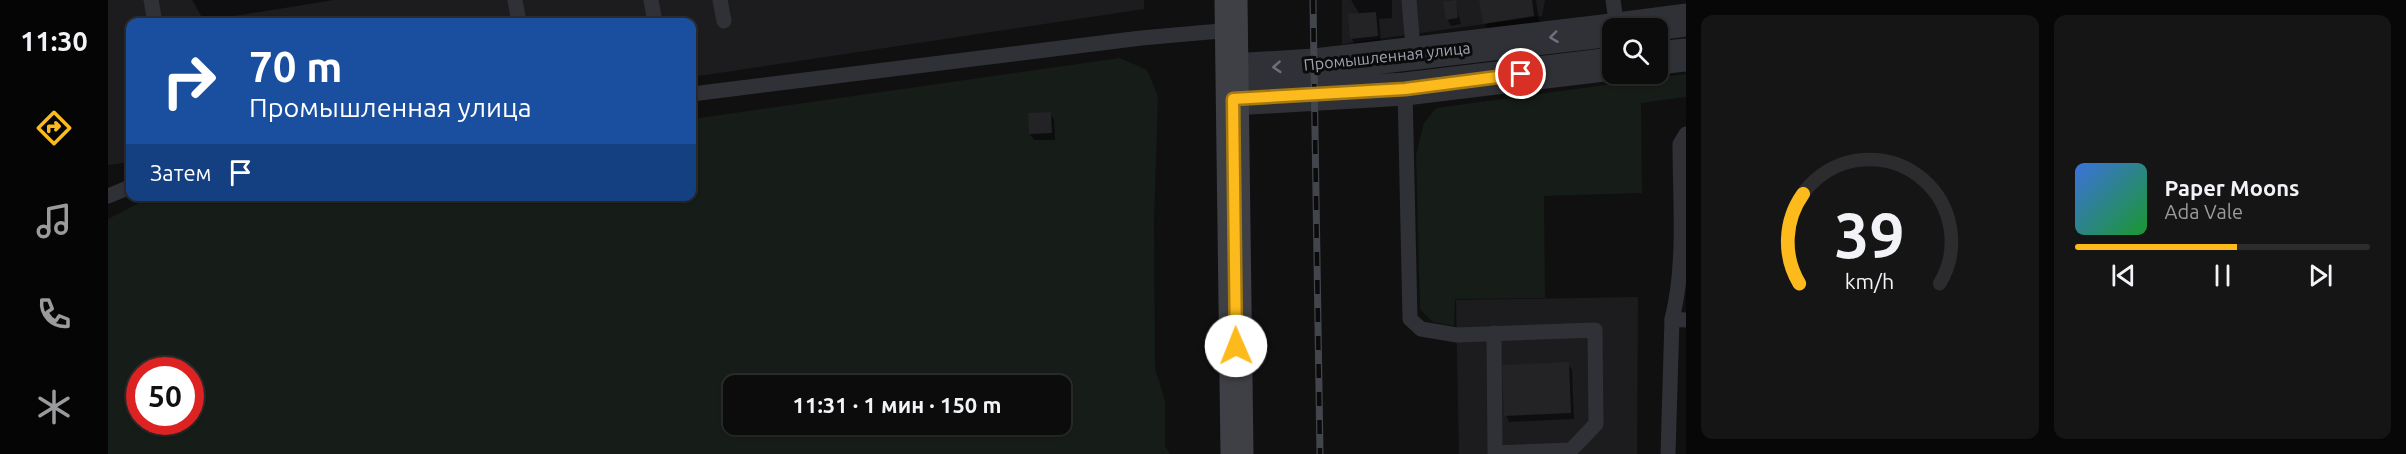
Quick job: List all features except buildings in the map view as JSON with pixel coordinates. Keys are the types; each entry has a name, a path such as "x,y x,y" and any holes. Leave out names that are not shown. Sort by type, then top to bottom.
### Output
{"main road":[{"path":"1231,15 1237,454"}],"street":[{"path":"1668,22 1686,20"},
{"name":"Промышленная улица","path":"1233,84 1315,65 1602,31"},
{"path":"1668,57 1686,55"},
{"name":"Промышленная улица","path":"1233,84 1405,89 1602,65"}],"lane":[{"path":"152,0 154,18"},
{"path":"515,0 518,18"},
{"path":"651,0 654,18"},
{"path":"720,0 724,21"},
{"path":"1409,0 1412,36"},
{"path":"1613,0 1616,18"},
{"path":"696,94 1141,38 1231,15"},
{"path":"1405,89 1410,319 1421,329 1457,334 1595,330 1596,424 1571,450 1495,453 1494,333"},
{"path":"1668,454 1681,302 1680,144 1686,134"},
{"path":"108,196 126,189"}],"shaded area":[{"path":"108,0 1144,0 1144,9 696,76 696,18 126,18 126,163 108,165"},
{"path":"1342,0 1545,0 1542,16 1342,44"},
{"path":"1120,58 1147,70 1158,96 1154,222 1155,368 1165,401 1165,446 1170,454 108,454 108,219 139,203 151,201 696,201 696,118"},
{"path":"1686,74 1686,97 1641,103 1642,193 1544,196 1545,298 1455,299 1454,326 1433,322 1420,309 1416,155 1424,123 1436,108 1612,84 1668,84 1668,76"},
{"path":"1638,297 1637,454 1459,454 1456,300"}],"railway":[{"path":"1313,0 1320,454"}],"route":[{"path":"1236,346 1233,99 1405,89 1521,74"}]}
